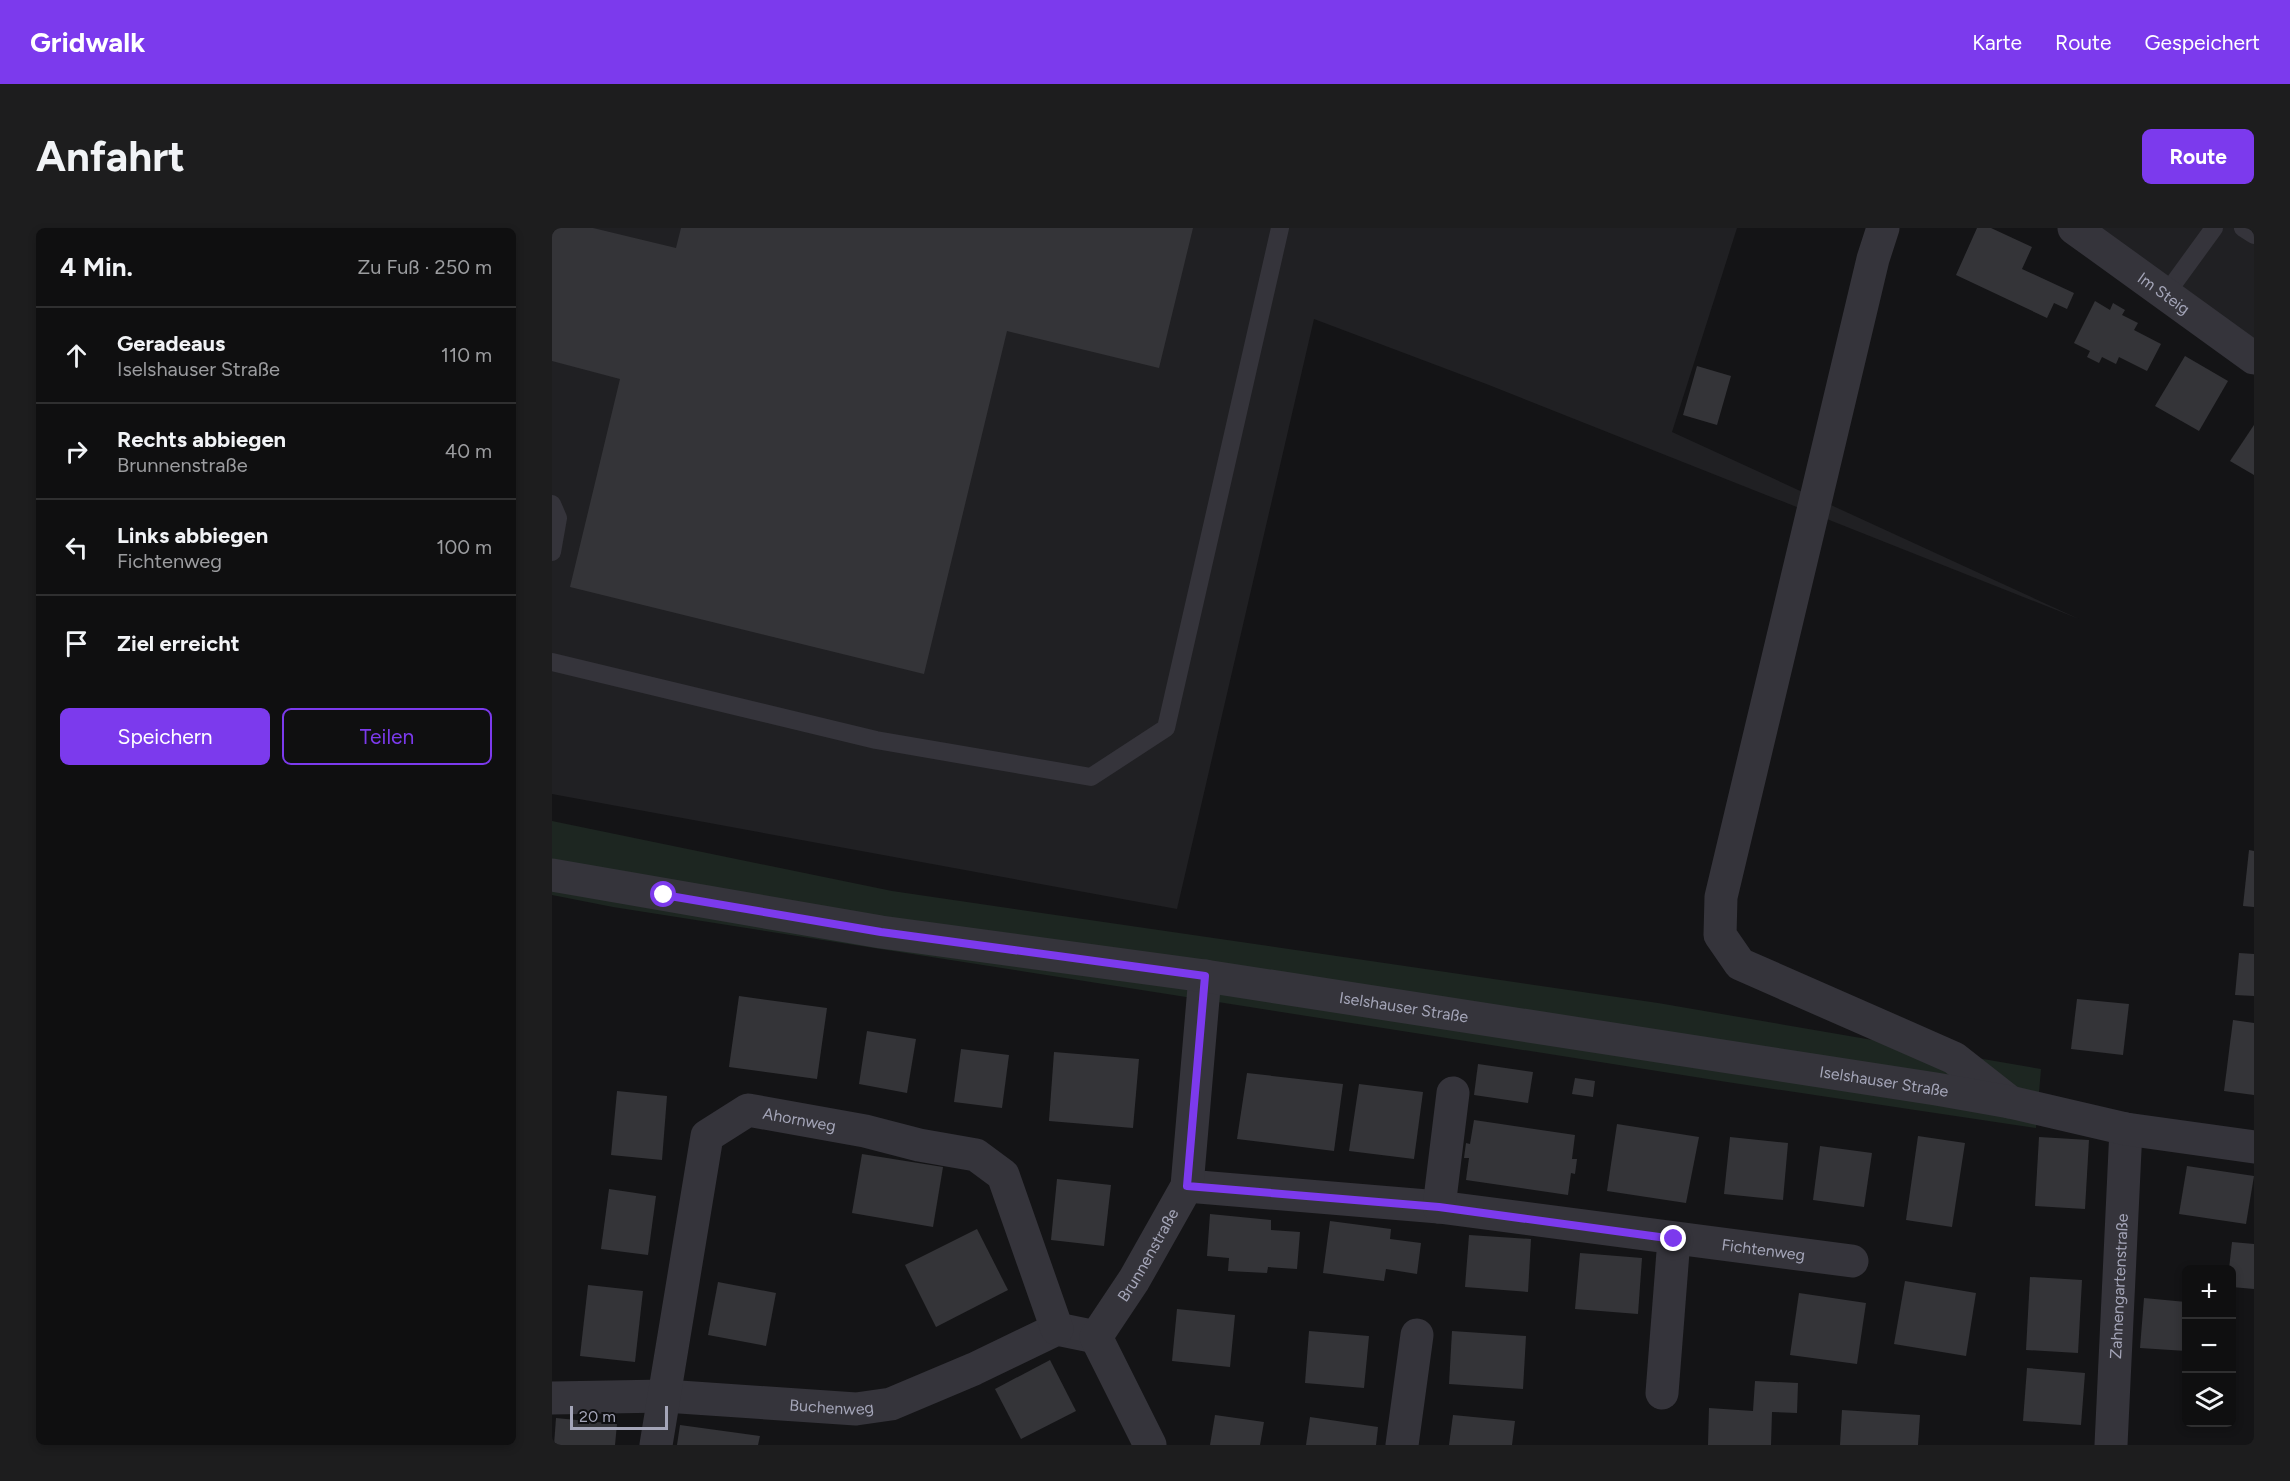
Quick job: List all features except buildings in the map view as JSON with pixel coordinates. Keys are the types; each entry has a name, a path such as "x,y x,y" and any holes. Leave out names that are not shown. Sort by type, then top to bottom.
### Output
{"street":[{"path":"1883,228 1873,259 1783,646 1721,897 1720,935 1740,964 1954,1058 2010,1102"},
{"name":"Im Steig","path":"2074,228 2254,358"},
{"name":"Iselshauser Straße","path":"552,875 881,932 1205,976 1936,1089 2010,1102 2126,1129 2254,1147"},
{"name":"Brunnenstraße","path":"1096,1337 1134,1280 1187,1186 1205,976"},
{"path":"1439,1207 1453,1093"},
{"name":"Ahornweg","path":"656,1445 707,1136 748,1110 865,1131 919,1145 976,1155 1003,1175 1057,1329"},
{"name":"Zahnengartenstraße","path":"2111,1445 2126,1129"},
{"name":"Fichtenweg","path":"1187,1186 1439,1207 1852,1261"},
{"path":"1662,1394 1674,1239"},
{"path":"1057,1329 1096,1337 1149,1445"},
{"name":"Buchenweg","path":"552,1398 665,1396 856,1409 891,1404 974,1369 1057,1329"},
{"path":"1402,1445 1417,1335"}],"lane":[{"path":"552,662 876,740 1091,777 1166,728 1280,228"},
{"path":"2166,294 2214,228"},
{"path":"2243,228 2254,235"},
{"path":"552,504 558,518 552,552"}],"shaded area":[{"path":"552,228 1737,228 1672,432 2079,619 1489,385 1314,319 1177,909 552,794"},
{"path":"2061,228 2254,228 2254,356"},
{"path":"552,821 892,891 1658,1003 2041,1069 2036,1128 1727,1082 613,907 552,895"}],"route":[{"path":"664,895 881,932 1205,976 1187,1186 1439,1207 1674,1239"}]}
